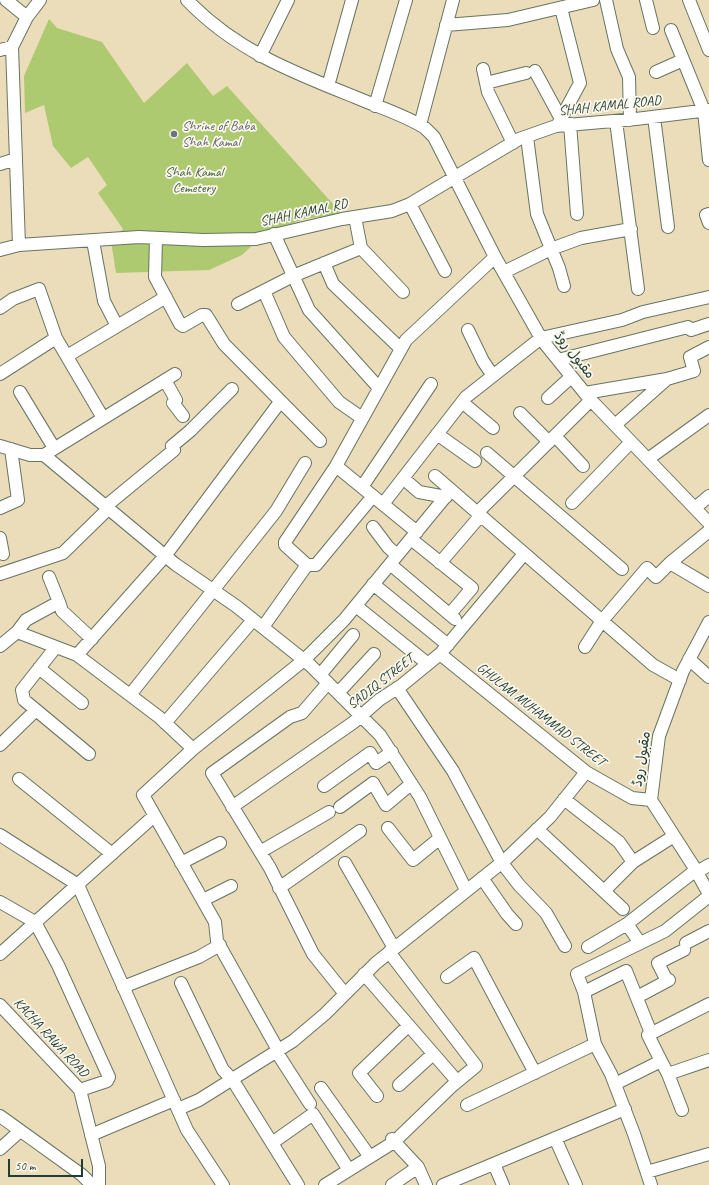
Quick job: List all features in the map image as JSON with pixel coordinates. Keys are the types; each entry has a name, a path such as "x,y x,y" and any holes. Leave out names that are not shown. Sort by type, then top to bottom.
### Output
{"street":[{"path":"6,0 28,17"},
{"path":"0,250 19,245 12,47 28,17 40,0"},
{"path":"260,56 288,0"},
{"path":"328,86 352,0"},
{"path":"375,106 406,0"},
{"path":"420,125 453,0"},
{"path":"446,24 508,20 593,0"},
{"path":"606,0 617,49 629,77 630,120"},
{"path":"646,0 653,28"},
{"path":"688,0 709,50"},
{"path":"193,2 207,21 260,56 420,125 434,137 454,177"},
{"path":"561,8 580,83 563,123"},
{"path":"671,30 683,60 707,111 709,160"},
{"path":"0,50 12,47"},
{"path":"656,72 683,60"},
{"path":"483,69 488,92 513,143"},
{"path":"486,83 531,72 563,123 577,214"},
{"name":"SHAH KAMAL ROAD","path":"454,177 513,143 563,123 630,120 707,111"},
{"path":"654,117 668,226"},
{"path":"616,121 638,288"},
{"path":"527,137 537,214 564,286"},
{"path":"0,164 16,158"},
{"name":"SHAH KAMAL RD","path":"19,245 139,237 256,239 355,217 392,211 410,204 454,177"},
{"name":"مقبول روڈ","path":"454,177 541,338 588,397 709,522"},
{"path":"410,204 446,271"},
{"path":"709,214 706,215 709,223"},
{"path":"355,217 361,248 402,292"},
{"path":"504,272 551,249 581,238 630,229"},
{"path":"274,234 309,310 379,388"},
{"path":"156,238 155,276 182,325 202,315 206,315 224,344 320,441"},
{"path":"93,241 104,301 117,326"},
{"path":"238,304 293,276 361,248"},
{"path":"496,257 406,340 336,466 284,542 307,565 316,565 378,500 403,478 462,402 541,338 622,320 643,312 709,296"},
{"path":"324,263 333,284 401,349"},
{"path":"0,308 13,299 39,289 56,338 103,418"},
{"path":"264,291 284,337 340,402 362,418"},
{"path":"67,356 166,297"},
{"path":"558,360 688,327 691,330 709,324"},
{"path":"468,330 483,361 493,376"},
{"path":"0,374 56,338"},
{"path":"440,563 479,514 552,439 588,397 667,379 694,371 690,357 709,347"},
{"path":"6,447 30,455 49,452 170,377 176,400 173,403 183,416"},
{"path":"548,398 571,377"},
{"path":"615,425 667,379"},
{"path":"362,487 431,384"},
{"path":"0,574 63,552 107,508 174,450 172,446 190,431 232,389"},
{"path":"20,392 49,452 59,466 165,556 214,590 304,660 380,735 411,784 466,890"},
{"path":"77,655 165,556 280,402"},
{"path":"462,402 493,428"},
{"path":"520,413 583,466"},
{"path":"648,459 709,415"},
{"path":"437,434 475,461"},
{"path":"572,503 631,442"},
{"path":"0,508 18,500 6,447"},
{"path":"487,453 622,570"},
{"path":"130,695 276,511 306,463"},
{"path":"336,466 378,500 440,563 472,588 450,614"},
{"path":"434,476 448,494 479,514 601,622 653,665 680,680"},
{"path":"403,478 419,492 448,494"},
{"path":"310,1104 277,1051 217,941 215,922 143,795 193,749 304,660 344,620 448,494"},
{"path":"695,508 709,496"},
{"path":"373,527 388,547 394,560 464,626"},
{"path":"585,648 601,622 647,568 656,577 670,563 709,531"},
{"path":"0,538 3,554"},
{"name":"SADIQ STREET","path":"232,807 354,722 379,700 428,664 444,649 524,554"},
{"path":"670,563 709,586"},
{"path":"165,723 258,623 307,565"},
{"path":"49,577 62,611 92,639"},
{"name":"GHULAM MUHAMMAD STREET","path":"373,584 444,649 586,772 632,798 651,800"},
{"path":"0,646 17,632 26,620 59,602"},
{"path":"356,606 428,664"},
{"name":"مقبول روڈ","path":"708,892 697,871 651,800 659,736 689,659 709,622"},
{"path":"17,632 55,648 77,655 165,723 193,749"},
{"path":"320,675 353,635"},
{"path":"55,648 22,690 24,700 89,754"},
{"path":"338,693 374,654"},
{"path":"689,659 709,677"},
{"path":"39,668 82,703"},
{"path":"328,683 302,712 290,717 212,774 260,852 280,888 312,954 345,994"},
{"path":"397,688 453,771 502,863 519,885 546,913 565,946"},
{"path":"0,745 36,710"},
{"path":"324,786 370,753 376,763 392,752"},
{"path":"91,1135 176,1104 199,1100 277,1051 309,1027 345,994 364,974 392,950 502,863 550,817 586,772"},
{"path":"19,779 112,854"},
{"path":"260,852 335,810 373,783 386,805 411,784"},
{"path":"564,799 619,842 633,862"},
{"path":"0,954 154,816"},
{"path":"388,828 413,860 440,838"},
{"path":"537,829 623,909"},
{"path":"280,888 360,831"},
{"path":"0,835 78,885 187,1130 223,1185"},
{"path":"604,891 633,862 674,836"},
{"path":"181,863 220,842"},
{"path":"326,1185 370,1157 393,1140 476,1066 392,950 345,863"},
{"path":"588,947 627,924 697,871 709,865"},
{"path":"482,878 507,914 516,924"},
{"path":"203,900 231,886"},
{"path":"651,1185 625,1109 615,1084 595,1044 584,992 577,974 665,931 708,892"},
{"path":"0,902 36,922 58,965 109,1077 107,1081 80,1090"},
{"path":"627,924 640,944"},
{"path":"636,997 668,981 658,963 709,931"},
{"path":"123,987 199,957 220,945"},
{"path":"447,977 474,958 535,1073"},
{"path":"584,992 626,971 651,1033"},
{"path":"364,974 457,1082"},
{"path":"181,984 223,1070 232,1079 298,1185"},
{"path":"682,1110 668,1074 648,1035 709,1004"},
{"name":"KACHA RAWA ROAD","path":"0,1005 80,1090 99,1166 99,1185"},
{"path":"377,1096 359,1073 408,1026"},
{"path":"467,1105 595,1044"},
{"path":"399,1085 433,1054"},
{"path":"668,1074 709,1060"},
{"path":"615,1084 661,1061"},
{"path":"321,1088 370,1157"},
{"path":"443,1185 625,1109"},
{"path":"272,1143 313,1114 349,1170"},
{"path":"0,1116 82,1175 92,1185"},
{"path":"0,1149 20,1131"},
{"path":"555,1138 576,1185"},
{"path":"393,1140 418,1168 426,1185"},
{"path":"647,1172 709,1154"},
{"path":"494,1164 503,1185"},
{"path":"392,1185 418,1168"}],"green space":[{"name":"Shah Kamal Cemetery","path":"49,19 57,28 102,42 144,103 187,63 213,96 227,86 342,214 304,219 264,234 242,255 209,270 116,273 111,241 123,229 98,193 107,185 88,157 71,168 53,146 44,105 25,113 24,76"}],"place":[{"name":"Shrine of Baba Shah Kamal","path":"174,134"}]}
